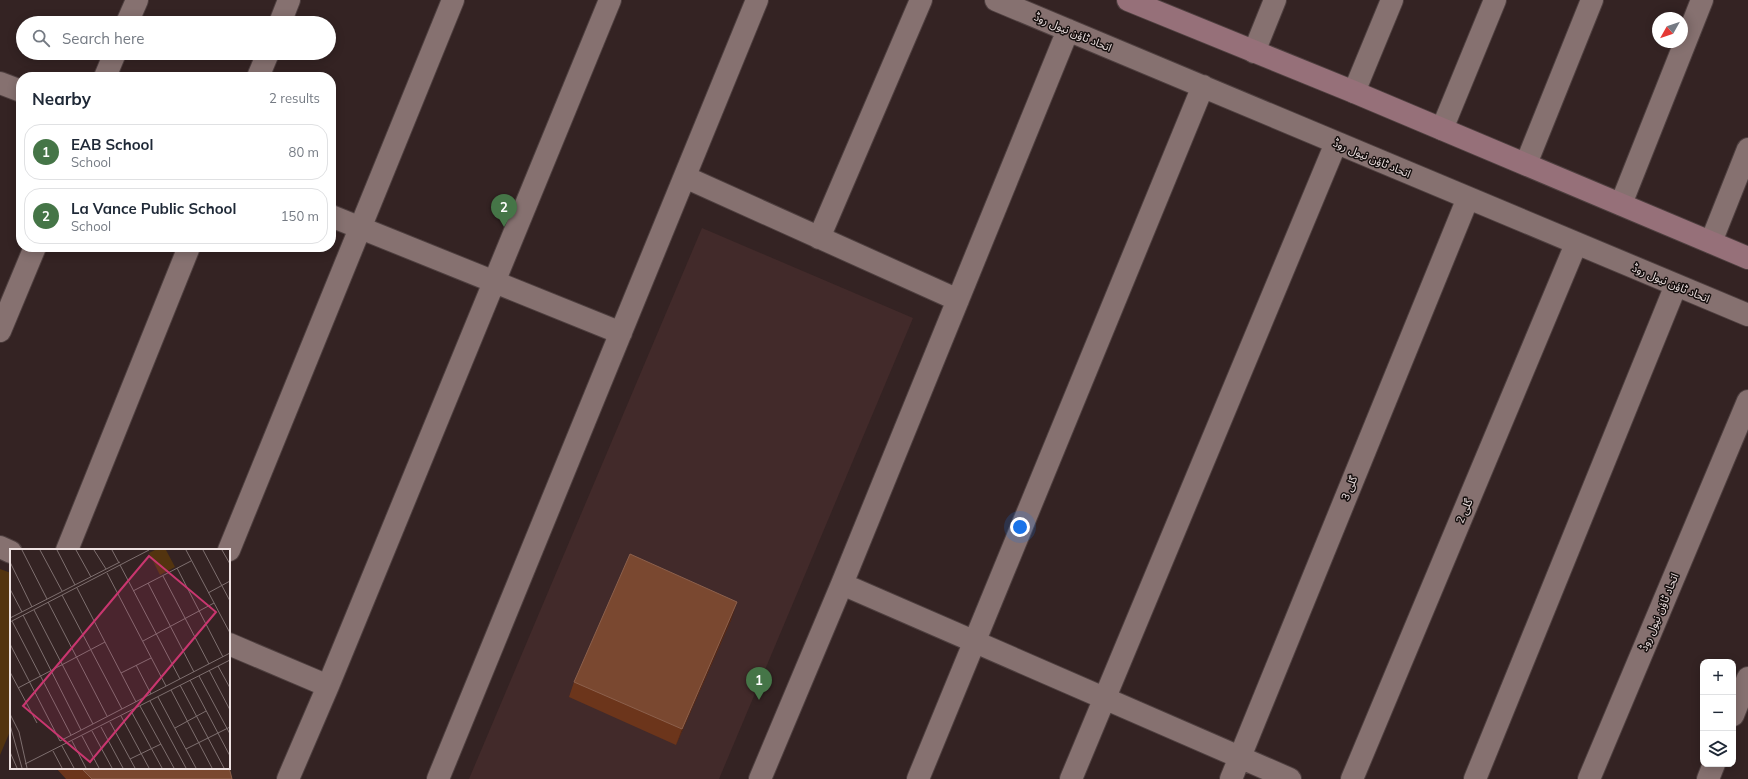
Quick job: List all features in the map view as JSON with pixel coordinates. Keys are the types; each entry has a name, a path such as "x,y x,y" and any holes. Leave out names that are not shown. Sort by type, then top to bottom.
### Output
{"street":[{"path":"130,16 137,0"},
{"path":"283,16 289,0"},
{"path":"229,549 453,0"},
{"path":"288,779 328,686 610,0"},
{"path":"438,779 757,0"},
{"path":"819,238 921,0"},
{"name":"اتحاد ٹاؤن نیول روڈ","path":"996,0 1748,315"},
{"path":"1128,0 1162,6 1254,52 1354,92 1748,258"},
{"path":"1254,52 1275,0"},
{"path":"1354,92 1392,0"},
{"path":"1442,129 1495,0"},
{"path":"1526,164 1592,0"},
{"path":"1621,204 1702,0"},
{"path":"760,779 842,584 1068,30"},
{"path":"107,72 112,60"},
{"path":"260,72 265,60"},
{"path":"0,83 16,89"},
{"path":"918,779 976,642 1202,86"},
{"path":"1071,779 1336,143"},
{"path":"1711,242 1748,149"},
{"path":"685,177 958,300"},
{"name":"گلی 3","path":"1231,779 1468,198"},
{"path":"336,218 621,333"},
{"name":"گلی 2","path":"1352,779 1576,244"},
{"path":"0,331 33,252"},
{"path":"67,549 187,252"},
{"path":"1475,779 1676,285"},
{"name":"اتحاد ٹاؤن نیول روڈ","path":"1589,779 1748,400"},
{"path":"0,547 10,552"},
{"path":"842,584 1290,779"},
{"path":"230,644 328,686"},
{"path":"1736,708 1748,678"},
{"path":"1708,779 1713,767"}],"shaded area":[{"path":"702,228 913,318 719,779 469,779"},
{"path":"0,569 10,573 10,731 0,755"}],"building":[{"path":"630,554 737,602 682,729 574,682"},
{"path":"82,769 230,769 232,779 92,779"}],"place":[{"name":"La Vance Public School","path":"504,227"},
{"name":"EAB School","path":"759,700"}]}
